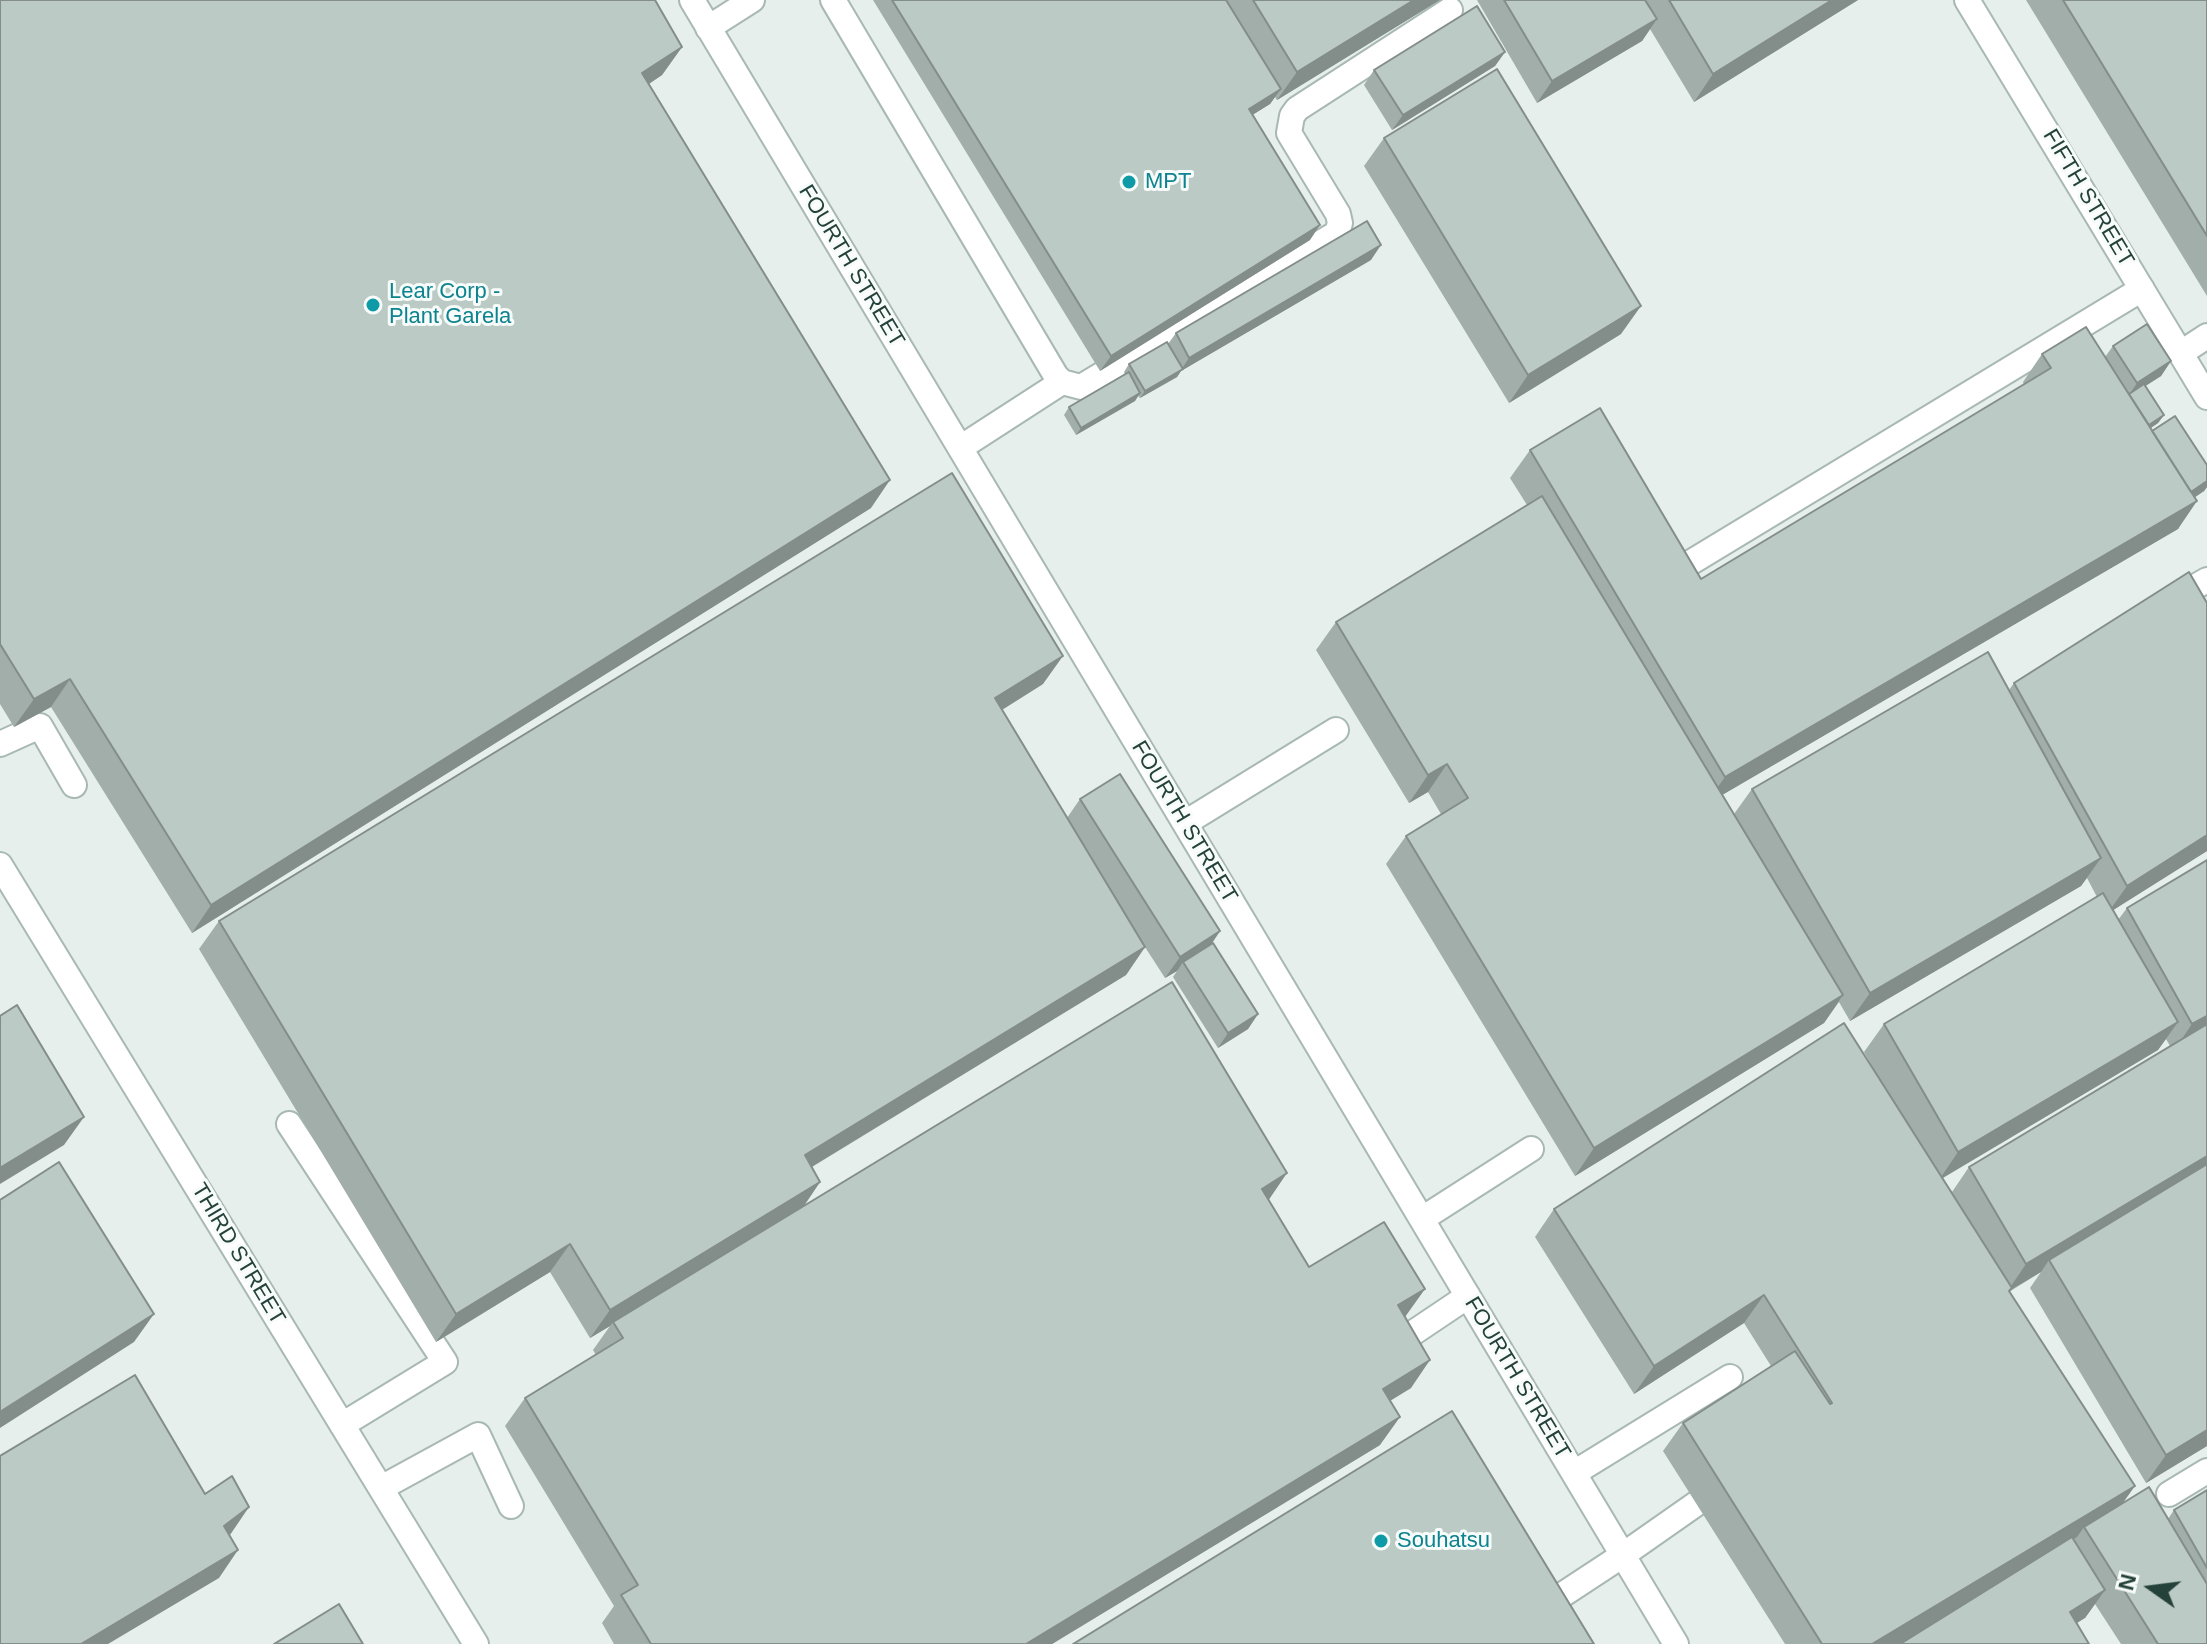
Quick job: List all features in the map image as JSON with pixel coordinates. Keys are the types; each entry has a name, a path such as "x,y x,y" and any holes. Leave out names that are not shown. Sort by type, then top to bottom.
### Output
{"street":[{"name":"FOURTH STREET","path":"692,0 1676,1644"},
{"path":"708,28 752,0"},
{"path":"833,0 1062,382 1081,387 1337,233 1340,223 1338,214 1289,133 1292,116 1297,109 1450,10"},
{"name":"FIFTH STREET","path":"1967,0 2207,397"},
{"path":"1675,572 2142,289"},
{"path":"2181,353 2207,336"},
{"path":"960,448 1062,382"},
{"path":"0,744 40,726 74,785"},
{"path":"1185,823 1336,730"},
{"name":"THIRD STREET","path":"0,865 476,1644"},
{"path":"289,1124 445,1362 342,1425"},
{"path":"1422,1219 1531,1149"},
{"path":"1398,1343 1468,1296"},
{"path":"1574,1473 1730,1377"},
{"path":"381,1488 478,1435 511,1506"},
{"path":"2169,1494 2207,1471"},
{"path":"1553,1601 1737,1475"}],"building":[{"name":"Lear Corp - Plant Garela","path":"0,0 655,0 682,47 642,73 890,480 211,905 70,679 34,699 0,644"},
{"name":"MPT","path":"892,0 1226,0 1281,89 1249,109 1320,225 1111,356"},
{"path":"1253,0 1414,0 1297,72"},
{"path":"1504,0 1645,0 1657,19 1552,81"},
{"path":"1669,0 1832,0 1713,74"},
{"path":"2063,0 2207,0 2207,236"},
{"path":"1477,6 1505,52 1403,115 1374,70"},
{"path":"1497,69 1641,306 1528,375 1384,138"},
{"path":"1367,221 1381,245 1189,358 1176,333"},
{"path":"2147,324 2171,361 2137,383 2113,346"},
{"path":"2086,327 2197,501 1725,777 1530,450 1600,408 1701,579 2051,368 2042,354"},
{"path":"1167,342 1183,369 1145,391 1129,364"},
{"path":"1129,372 1140,393 1081,428 1069,407"},
{"path":"2144,384 2164,415 2149,425 2129,394"},
{"path":"2175,416 2207,465 2207,481 2191,492 2152,431"},
{"path":"952,473 1063,656 995,698 1145,947 805,1155 820,1182 610,1310 570,1244 456,1314 219,921"},
{"path":"1542,496 1843,995 1594,1148 1406,836 1468,798 1447,764 1428,775 1336,622"},
{"path":"2189,572 2207,603 2207,835 2127,886 2014,683"},
{"path":"1988,652 2101,858 1870,993 1752,789"},
{"path":"1120,774 1220,931 1180,957 1080,799"},
{"path":"2207,860 2207,1016 2192,1024 2127,908"},
{"path":"2103,893 2178,1022 1958,1152 1884,1024"},
{"path":"1213,943 1258,1014 1228,1033 1183,962"},
{"path":"1172,982 1287,1173 1262,1189 1309,1267 1384,1222 1425,1289 1398,1305 1430,1360 1383,1389 1400,1417 1026,1644 651,1644 621,1595 638,1585 525,1398 623,1338 613,1322"},
{"path":"17,1005 84,1117 0,1168 0,1016"},
{"path":"1844,1023 2012,1288 2009,1291 2135,1486 1872,1644 1822,1644 1683,1423 1795,1351 1832,1403 1764,1295 1654,1366 1554,1209"},
{"path":"2207,1024 2207,1156 2026,1264 1969,1167"},
{"path":"59,1162 154,1314 0,1412 0,1200"},
{"path":"2207,1164 2207,1430 2166,1455 2049,1260"},
{"path":"135,1375 205,1494 232,1476 249,1507 224,1526 238,1550 81,1644 0,1644 0,1456"},
{"name":"Souhatsu","path":"1452,1411 1594,1644 1073,1644"},
{"path":"2149,1487 2207,1584 2207,1644 2158,1644 2084,1527"},
{"path":"2207,1490 2207,1568 2174,1510"},
{"path":"2072,1537 2105,1590 2070,1612 2089,1644 1900,1644"},
{"path":"339,1604 363,1644 274,1644"}],"place":[{"name":"MPT","path":"1129,182"},
{"name":"Lear Corp - Plant Garela","path":"373,305"},
{"name":"Souhatsu","path":"1381,1541"}]}
